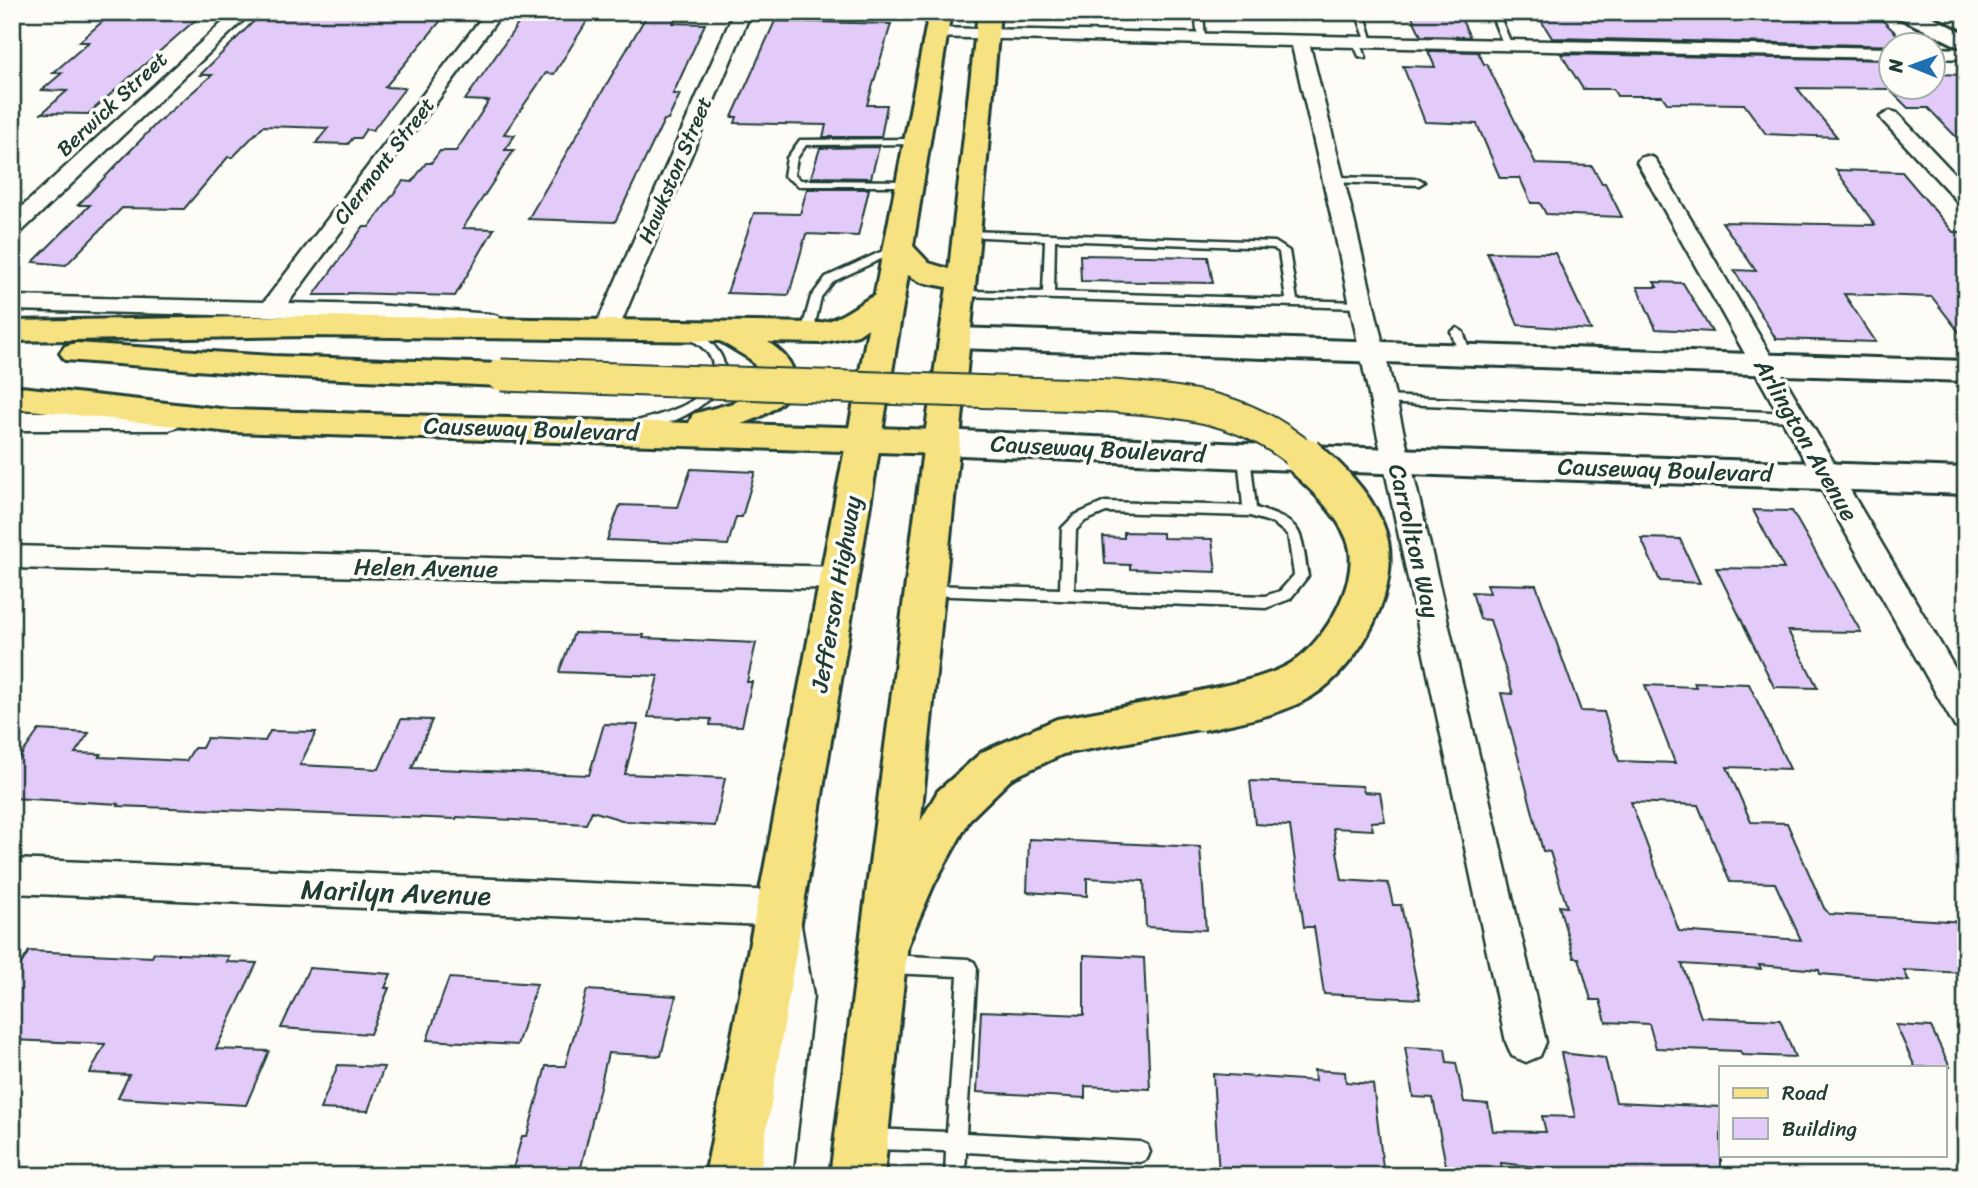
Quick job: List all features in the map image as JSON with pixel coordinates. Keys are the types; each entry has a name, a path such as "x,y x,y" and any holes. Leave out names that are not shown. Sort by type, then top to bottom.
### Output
{"main road":[{"path":"1906,12 1966,43"},
{"name":"Jefferson Highway","path":"732,1176 938,23"},
{"path":"859,1157 956,338 988,23"},
{"path":"898,247 916,269 961,286"},
{"path":"12,331 310,326 607,328 807,333 846,328 890,299"},
{"path":"641,433 718,420 752,410 768,401 778,381 773,364 760,351 725,331"},
{"path":"956,338 1371,350 1461,343 1765,366 1966,372"},
{"path":"12,348 273,366 1113,396 1182,402 1249,420 1298,450 1339,492 1367,534 1370,569 1358,611 1334,652 1302,680 1262,696 1199,711 1057,737 997,765 954,805 917,870 882,955"},
{"name":"Causeway Boulevard","path":"12,397 230,421 864,439 1244,456 1966,481"}],"street":[{"name":"Berwick Street","path":"12,228 244,12"},
{"name":"Clermont Street","path":"271,310 495,12"},
{"name":"Hawkston Street","path":"607,328 743,12"},
{"path":"938,23 988,23 1202,39 1364,47 1508,46 1876,52"},
{"name":"Carrollton Way","path":"1300,42 1334,180 1526,1042"},
{"path":"1946,53 1966,54"},
{"path":"1889,117 1966,199"},
{"name":"Arlington Avenue","path":"1647,162 1966,717"},
{"path":"12,303 375,312 574,328"},
{"name":"Causeway Boulevard","path":"12,421 230,421"},
{"name":"Helen Avenue","path":"12,557 839,578"},
{"name":"Marilyn Avenue","path":"12,876 780,908"},
{"path":"771,1176 794,996 780,908"}],"lane":[{"path":"1199,12 1202,39"},
{"path":"1360,12 1364,47"},
{"path":"1494,12 1508,46"},
{"path":"909,184 799,183 789,176 790,164 795,150 803,142 916,142"},
{"path":"1334,180 1419,182"},
{"path":"967,234 1275,245 1284,251 1293,302"},
{"path":"1048,295 1050,237"},
{"path":"807,333 816,297 830,279 898,247"},
{"path":"961,286 1048,295 1361,305"},
{"path":"606,432 652,423 680,412 705,398 713,388 720,374 718,356 699,338 682,331"},
{"path":"1383,400 1794,417"},
{"path":"1244,456 1250,511"},
{"path":"926,590 1266,602 1285,595 1301,576 1294,533 1278,520 1250,511 1105,507 1091,512 1069,527 1068,594"},
{"path":"882,955 968,968 955,1176"},
{"path":"859,1157 957,1142 1140,1152"}],"building":[{"path":"263,12 394,12 391,16 444,17 385,87 405,88 373,130 366,129 360,138 353,138 348,144 316,143 328,128 263,126 233,157 228,157 184,209 122,208 66,265 33,262 90,205 78,205 156,124 212,75 200,75"},
{"path":"1410,12 1458,12 1470,37 1421,36"},
{"path":"1577,12 1874,12 1895,32 1876,32 1876,45 1552,38 1537,14 1578,15"},
{"path":"648,13 678,14 673,23 705,24 673,94 680,94 668,120 664,120 615,222 528,219"},
{"path":"111,14 200,16 88,114 42,113 67,91 42,90 62,73 53,73 89,42 79,42"},
{"path":"525,14 591,15 554,74 546,73 504,134 515,135 505,150 514,150 463,228 494,229 455,296 348,293 314,295 363,227 369,227 403,181 412,182 426,163 431,163 440,151 456,151 489,101 465,100"},
{"path":"775,21 891,24 867,105 887,105 881,137 823,137 826,125 735,123 737,117 732,117"},
{"path":"1428,51 1478,52 1484,64 1487,64 1536,164 1592,166 1602,183 1605,183 1622,217 1546,214 1540,203 1531,203 1520,178 1500,178 1477,124 1425,122 1403,66 1435,67"},
{"path":"1561,54 1876,60 1876,89 1797,88 1837,137 1766,134 1744,104 1667,103 1662,96 1617,96 1613,89 1583,89"},
{"path":"1946,74 1966,75 1966,147 1928,108 1908,108 1902,102 1946,102"},
{"path":"879,147 871,178 811,177 820,148"},
{"path":"1836,170 1902,172 1953,232 1966,232 1966,341 1932,297 1844,294 1876,342 1776,339 1734,270 1756,271 1722,222 1875,225"},
{"path":"807,189 869,189 858,236 806,234 789,295 727,293 754,213 800,214"},
{"path":"1487,252 1555,253 1591,330 1518,325"},
{"path":"1080,255 1208,257 1213,283 1081,281"},
{"path":"1654,282 1683,283 1712,332 1656,329 1637,287 1657,287"},
{"path":"691,469 755,472 742,517 736,517 728,545 607,540 620,505 678,507"},
{"path":"1753,510 1792,511 1861,632 1788,631 1818,688 1774,687 1716,568 1784,569"},
{"path":"1124,532 1163,533 1163,538 1212,539 1216,572 1130,569 1130,565 1105,564 1103,537 1124,538"},
{"path":"1641,538 1680,539 1700,583 1660,581"},
{"path":"1487,584 1536,585 1581,711 1604,712 1619,761 1675,763 1645,685 1696,687 1694,682 1749,684 1790,769 1727,767 1751,822 1787,823 1829,914 1966,922 1966,973 1904,970 1909,981 1820,974 1819,970 1759,965 1761,969 1682,964 1701,1017 1780,1020 1795,1057 1742,1055 1740,1051 1656,1048 1649,1024 1606,1022 1600,1000 1591,1000 1579,958 1574,958 1559,906 1567,907 1550,852 1543,851 1501,693 1513,694 1490,620 1480,619 1472,592 1490,593","holes":["1631,802 1698,805 1730,882 1775,883 1801,940 1679,931"]},
{"path":"574,633 756,643 747,682 752,682 742,726 710,725 711,719 648,717 658,676 559,672"},
{"path":"401,719 432,720 412,768 589,775 604,724 638,725 625,774 725,778 715,826 625,821 592,811 586,824 118,806 119,804 12,798 12,768 39,730 89,733 75,753 101,754 99,757 186,761 194,748 202,748 207,738 265,741 270,731 316,732 300,765 379,769"},
{"path":"1250,781 1362,786 1364,792 1380,793 1385,821 1371,822 1373,830 1333,828 1342,880 1388,883 1393,905 1401,905 1420,999 1324,994 1314,927 1304,927 1290,826 1255,824"},
{"path":"1029,839 1200,847 1206,930 1146,927 1144,881 1087,878 1087,896 1027,892"},
{"path":"29,951 152,957 154,953 229,956 227,962 257,963 216,1049 269,1051 246,1105 118,1098 129,1075 90,1073 105,1044 12,1040 12,979"},
{"path":"1084,955 1144,958 1150,1089 1085,1086 1085,1098 977,1092 981,1011 1084,1015"},
{"path":"309,968 391,974 385,988 389,988 370,1034 281,1028"},
{"path":"449,978 537,984 517,1045 427,1040"},
{"path":"587,990 676,996 661,1056 608,1053 579,1176 511,1176 522,1136 527,1136 546,1066 565,1066"},
{"path":"1896,1025 1931,1027 1950,1067 1915,1066"},
{"path":"1405,1047 1445,1049 1447,1062 1456,1063 1464,1102 1488,1104 1493,1131 1546,1132 1542,1116 1575,1117 1561,1053 1605,1058 1616,1102 1719,1107 1721,1176 1557,1176 1556,1169 1501,1163 1503,1176 1448,1176 1433,1098 1413,1097"},
{"path":"338,1065 384,1067 368,1111 320,1109"},
{"path":"1314,1070 1345,1072 1346,1082 1373,1084 1384,1176 1219,1176 1213,1074 1315,1081"}]}
